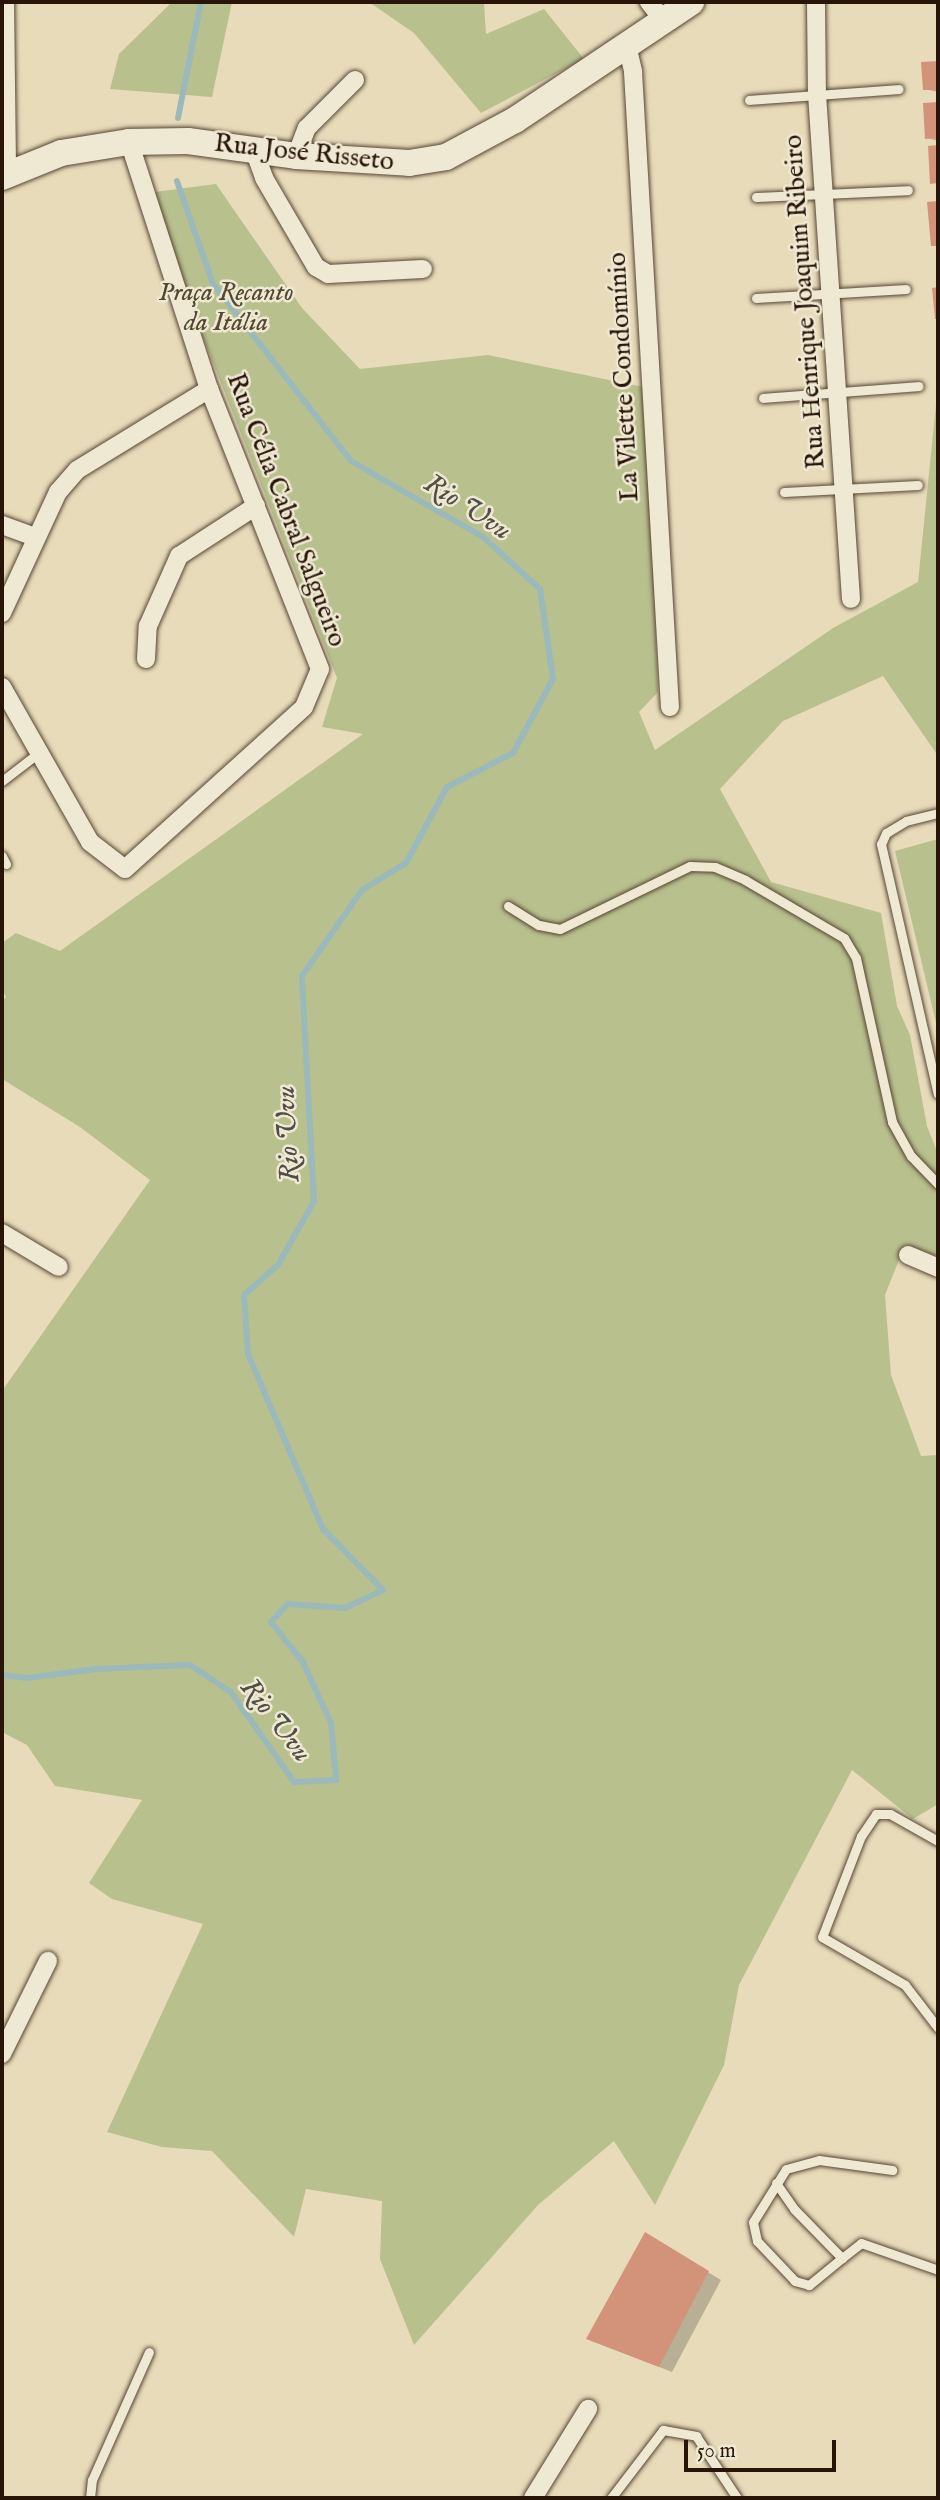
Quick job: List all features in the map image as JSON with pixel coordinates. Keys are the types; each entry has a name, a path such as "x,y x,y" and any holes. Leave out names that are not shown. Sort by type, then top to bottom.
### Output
{"main road":[{"name":"Rua José Risseto","path":"4,175 61,153 129,142 188,141 296,156 410,163 446,157 515,120 627,45 656,11 691,2"}],"street":[{"path":"4,175 5,2"},
{"name":"Rua Henrique Joaquim Ribeiro","path":"816,2 817,94 851,598"},
{"name":"La Vilette Condomínio","path":"627,45 633,72 670,707"},
{"path":"296,156 307,128 355,80"},
{"name":"Rua Célia Cabral Salgueiro","path":"37,754 90,842 125,869 304,707 315,687 320,669 209,389 129,142"},
{"path":"254,150 316,267 328,274 423,269"},
{"path":"2,614 35,537 58,492 78,470 209,389"},
{"path":"146,659 148,626 179,556 257,506"},
{"path":"2,525 35,537"},
{"path":"2,687 37,754"},
{"path":"2,1233 59,1267"},
{"path":"908,1255 938,1268"},
{"path":"2,2054 48,1961"},
{"path":"533,2498 588,2409"}],"lane":[{"path":"749,100 899,89"},
{"path":"756,197 908,190"},
{"path":"756,298 830,291 906,289"},
{"path":"763,398 919,386"},
{"path":"784,492 918,485"},
{"path":"2,781 37,754"},
{"path":"938,813 906,821 886,833 881,844 938,1094"},
{"path":"509,906 539,925 560,929 690,866 715,867 745,880 844,938 856,958 892,1122 911,1156 938,1184"},
{"path":"938,1841 890,1814 876,1814 861,1836 822,1937 905,1985 938,2028"},
{"path":"892,2170 820,2160 786,2169 753,2222 757,2241 795,2281 809,2285 861,2243 938,2270"},
{"path":"776,2183 794,2209 842,2258"},
{"path":"90,2498 92,2480 149,2352"},
{"path":"611,2498 663,2430 696,2436 737,2498"}],"green space":[{"path":"172,2 232,2 212,97 110,89 119,54"},
{"path":"369,2 484,2 486,34 544,9 584,59 481,113 414,33"},
{"name":"Praça Recanto da Itália","path":"216,184 302,308 360,369 488,355 648,388 658,692 639,712 655,750 833,628 918,582 938,385 938,756 883,676 783,721 720,789 771,882 881,913 897,1006 910,1035 927,1126 938,1154 938,1256 905,1245 885,1295 891,1375 921,1456 938,1455 938,1804 913,1819 852,1770 739,1985 724,2065 655,2205 614,2141 538,2205 414,2345 380,2259 382,2201 306,2189 294,2237 212,2151 162,2147 107,2132 203,1924 112,1899 89,1883 142,1800 55,1786 27,1745 2,1732 2,1391 150,1180 80,1127 2,1079 2,1001 6,997 2,990 2,943 16,933 60,951 363,734 322,727 337,678 183,286 155,192"},
{"path":"938,839 938,1031 895,851"}],"building":[{"path":"938,61 938,90 923,90 921,62"},
{"path":"938,102 938,138 925,139 923,103"},
{"path":"938,145 938,183 930,184 928,146"},
{"path":"938,201 938,246 931,246 927,202"},
{"path":"938,287 938,319 935,319 932,288"},
{"path":"645,2232 709,2271 659,2367 586,2339"}],"waterway":[{"name":"Rio Uvu","path":"178,118 201,2"},
{"name":"Rio Uvu","path":"2,1675 27,1678 95,1669 190,1665 231,1692 294,1782 336,1780 331,1723 303,1662 271,1622 288,1604 345,1608 383,1590 323,1529 248,1354 244,1295 278,1265 314,1201 302,976 362,890 406,863 447,787 513,753 553,679 540,589 483,537 351,461 213,284 177,181"}]}
